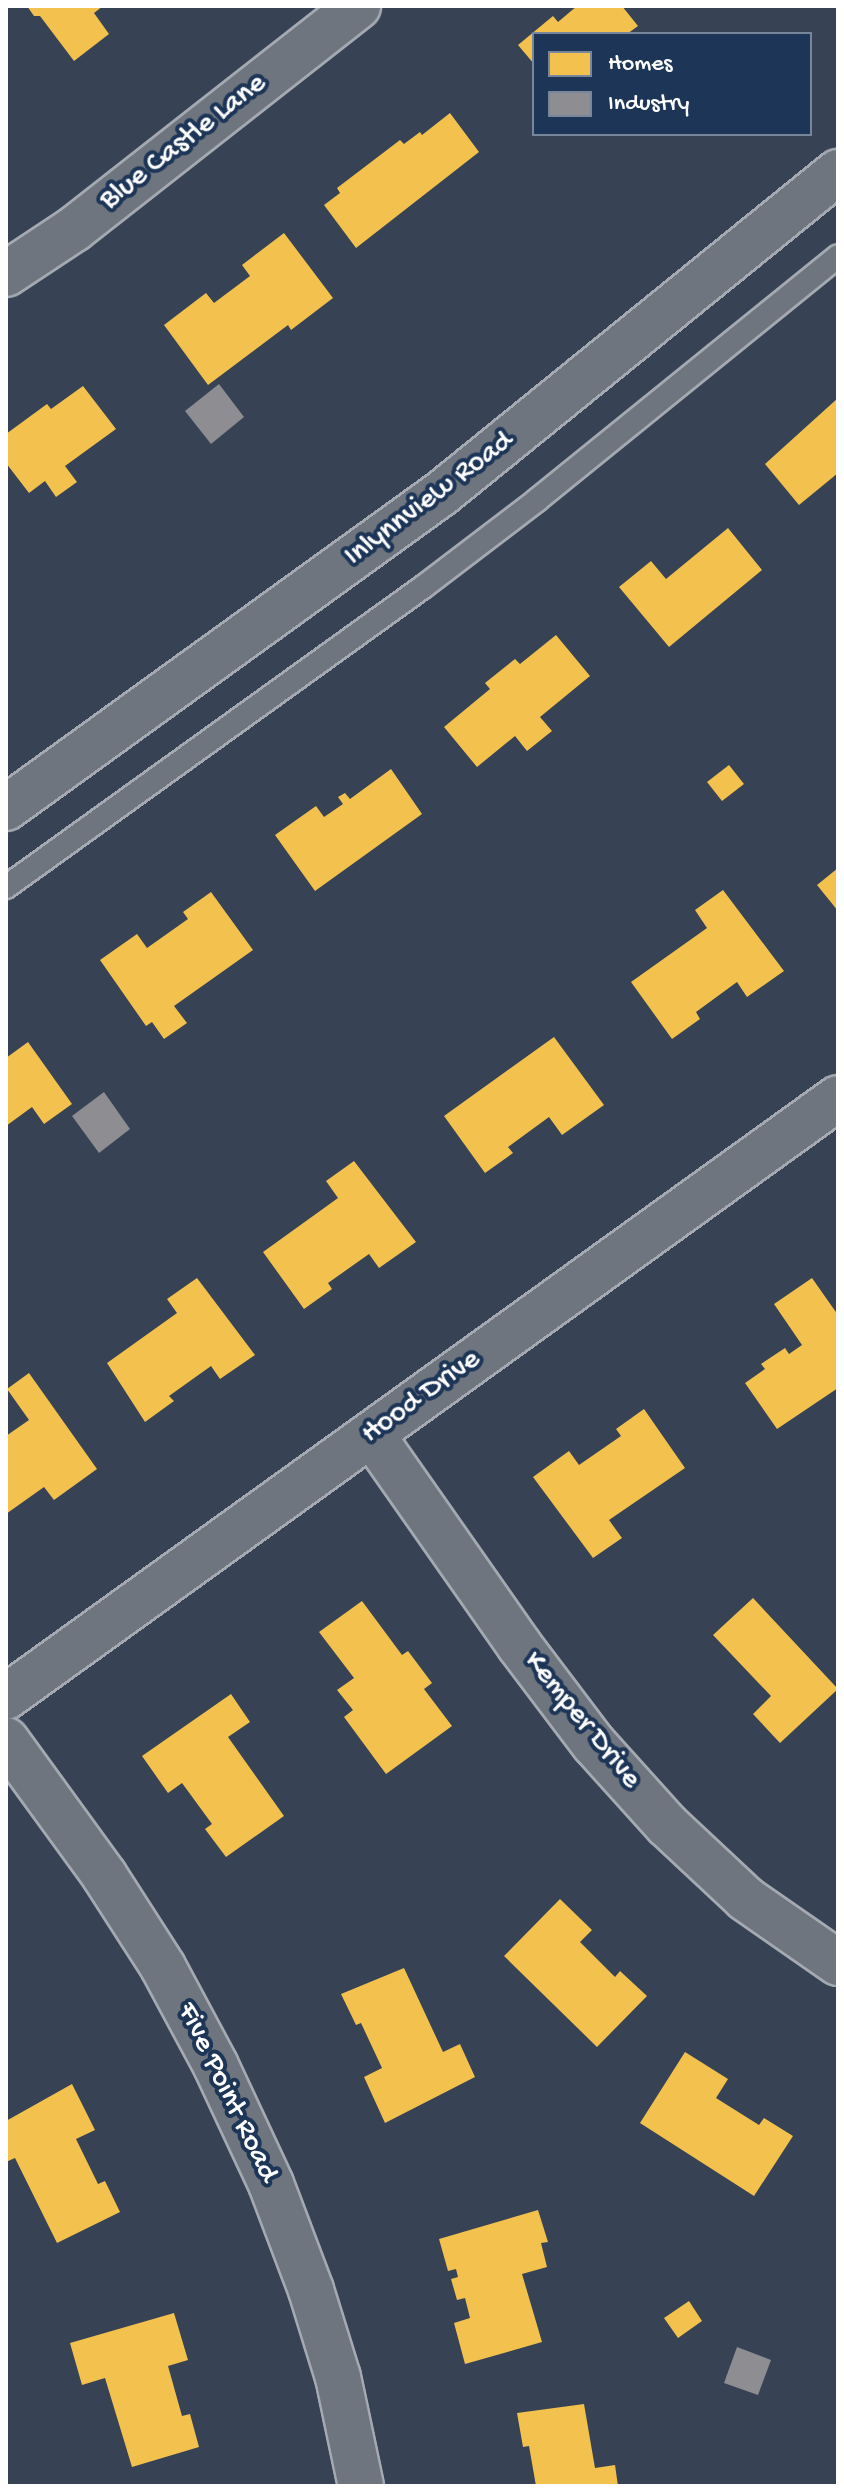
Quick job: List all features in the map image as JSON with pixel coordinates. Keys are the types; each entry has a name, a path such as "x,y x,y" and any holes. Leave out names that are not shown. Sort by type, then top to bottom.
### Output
{"street":[{"name":"Blue Castle Lane","path":"6,274 74,229 358,6"},
{"name":"Inlynnview Road","path":"6,808 442,493 838,172"},
{"name":"Hood Drive","path":"6,1697 838,1098"},
{"name":"Kemper Drive","path":"372,1435 519,1645 594,1744 667,1825 746,1899 838,1963"},
{"name":"Five Point Road","path":"6,1740 138,1927 216,2066 271,2184 311,2290 338,2377 361,2486"}],"lane":[{"path":"6,887 423,587 549,491 838,256"}],"building: Homes":[{"path":"27,6 103,6 94,13 109,34 74,61 40,16 34,16"},
{"path":"577,6 622,6 638,26 630,32 534,32 553,16 558,22"},
{"path":"532,33 532,62 518,45"},
{"path":"450,113 479,152 356,248 324,205 340,193 337,188 400,140 404,144 420,132 422,135"},
{"path":"284,233 333,298 291,330 288,325 208,385 164,325 206,293 214,303 250,276 242,265"},
{"path":"83,386 116,429 65,466 77,482 56,497 45,481 29,493 6,463 6,434 47,404 51,409"},
{"path":"838,398 838,473 799,505 765,464"},
{"path":"728,528 762,570 669,647 619,587 651,561 666,579"},
{"path":"556,635 590,676 540,717 552,731 527,751 515,736 477,767 444,727 490,689 485,683 515,659 520,664"},
{"path":"729,765 744,784 722,801 707,782"},
{"path":"391,769 422,814 315,891 275,835 316,806 324,817 343,804 338,797 345,793 350,799"},
{"path":"838,868 838,911 817,885"},
{"path":"723,890 784,971 747,997 737,982 696,1012 700,1019 672,1039 631,982 707,928 695,910"},
{"path":"211,892 253,950 174,1006 187,1023 164,1039 152,1022 146,1026 100,960 137,934 147,948 188,919 183,912"},
{"path":"554,1037 604,1105 562,1135 549,1117 508,1147 513,1153 485,1173 444,1116"},
{"path":"28,1042 72,1104 44,1124 32,1107 6,1126 6,1058"},
{"path":"354,1161 416,1242 379,1268 369,1254 328,1283 332,1289 304,1309 263,1252 338,1198 326,1181"},
{"path":"197,1278 255,1355 220,1379 211,1366 169,1396 174,1401 145,1422 107,1363 177,1313 167,1299"},
{"path":"812,1278 838,1315 838,1388 777,1429 745,1383 765,1369 761,1364 785,1348 789,1354 802,1345 774,1304"},
{"path":"29,1373 97,1469 54,1500 44,1487 6,1514 6,1436 29,1420 7,1389"},
{"path":"644,1409 685,1468 609,1520 622,1538 593,1558 533,1477 569,1451 579,1465 621,1436 616,1429"},
{"path":"753,1598 838,1689 780,1743 753,1714 771,1696 713,1635"},
{"path":"362,1601 402,1655 408,1651 432,1683 424,1689 452,1726 386,1774 344,1717 353,1710 337,1690 354,1678 319,1632"},
{"path":"231,1694 250,1722 228,1737 284,1816 226,1857 205,1829 212,1824 182,1783 168,1793 142,1756"},
{"path":"560,1899 592,1930 580,1942 615,1977 620,1971 647,1996 597,2047 504,1956"},
{"path":"404,1968 443,2052 460,2044 475,2077 385,2123 364,2077 382,2068 361,2023 356,2025 341,1994"},
{"path":"685,2052 728,2079 716,2098 759,2125 764,2118 793,2136 754,2196 640,2123"},
{"path":"72,2084 95,2130 76,2139 98,2184 105,2181 120,2212 57,2243 15,2158 6,2162 6,2121"},
{"path":"538,2210 548,2242 541,2243 547,2267 522,2274 542,2342 465,2364 454,2323 470,2318 465,2298 457,2300 451,2279 458,2277 456,2269 448,2271 439,2239"},
{"path":"689,2301 702,2321 678,2338 664,2318"},
{"path":"174,2313 188,2360 168,2366 182,2416 190,2414 199,2447 132,2467 105,2378 82,2385 70,2343"},
{"path":"584,2404 595,2468 615,2465 618,2486 536,2486 529,2446 523,2447 517,2413"}],"building: Industry":[{"path":"219,384 244,417 211,444 185,411"},
{"path":"104,1092 130,1129 99,1153 72,1116"},
{"path":"737,2347 771,2360 758,2395 724,2383"}]}
